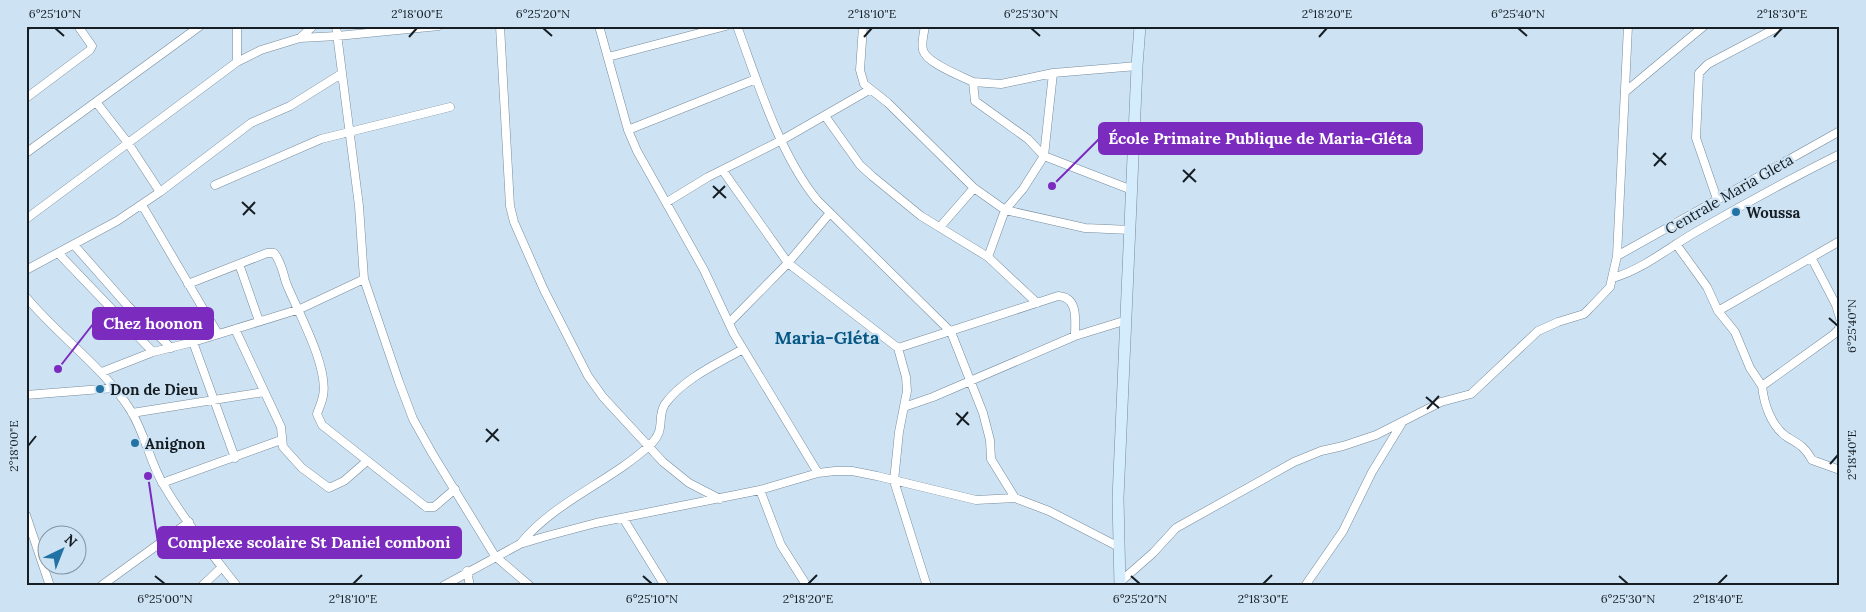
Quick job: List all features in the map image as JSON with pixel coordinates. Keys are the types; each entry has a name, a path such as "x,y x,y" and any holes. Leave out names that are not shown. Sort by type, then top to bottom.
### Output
{"street":[{"path":"26,98 90,50 92,46 78,26"},
{"path":"184,26 190,34"},
{"path":"26,153 200,26"},
{"path":"237,26 237,62"},
{"path":"300,38 312,26"},
{"path":"336,26 359,206 364,279 414,419 495,556 530,586"},
{"path":"26,218 237,62 261,50 300,38 439,26"},
{"path":"500,26 510,206 514,222 544,290 588,376 603,397 663,462 677,474 720,499"},
{"path":"599,26 628,130 637,151 704,270 742,349 818,473"},
{"path":"608,57 726,26"},
{"path":"737,26 756,79 803,183 830,214 951,332 971,381 990,440 991,459 1015,498"},
{"path":"863,26 860,70 864,84 869,90 888,103 974,188 1005,210 1085,228 1131,230"},
{"path":"925,26 923,46 925,54 934,62 973,82 1002,84 1053,74 1137,66"},
{"path":"1120,584 1118,498 1140,26"},
{"path":"1120,584 1176,528 1294,462 1321,451 1376,435 1442,402 1471,394 1538,331 1558,322 1584,314 1604,294 1613,278 1618,256 1628,26"},
{"path":"1625,92 1704,26"},
{"path":"1717,199 1696,138 1699,73 1708,64 1780,26"},
{"path":"26,270 59,254 142,205 251,123 290,106 342,74"},
{"path":"988,257 1005,210 1023,189 1044,156 1053,74"},
{"path":"628,130 756,79"},
{"path":"973,82 975,101 1028,139 1044,156 1132,190"},
{"path":"667,202 708,177 782,140 869,90"},
{"path":"96,102 128,143 160,192"},
{"path":"216,185 321,139 450,107"},
{"path":"825,116 860,165 872,176 911,209 988,257 1037,303"},
{"name":"Centrale Maria Gleta","path":"1618,256 1840,130"},
{"path":"1613,278 1632,272 1676,244 1773,188 1840,154"},
{"path":"723,171 788,263 898,348 906,377 894,480 927,586"},
{"path":"940,227 974,188"},
{"path":"142,205 218,334"},
{"path":"728,323 788,263 830,214"},
{"path":"1718,311 1812,259 1840,241"},
{"path":"1676,244 1707,287 1718,311 1735,332 1750,368 1762,386 1763,399 1780,431 1805,447 1812,460 1840,470"},
{"path":"74,245 127,304 171,348"},
{"path":"188,284 267,252 274,253 278,258 287,284 300,309 313,344 324,384 324,395 317,414 322,425 426,507 434,507 455,489"},
{"path":"59,254 152,352"},
{"path":"1812,259 1836,305 1840,318"},
{"path":"239,264 260,321"},
{"path":"102,372 152,352 193,342 300,309 364,279"},
{"path":"898,348 1058,296 1072,301 1075,310 1075,336"},
{"path":"26,297 46,320 102,372 132,412 162,483 237,586"},
{"path":"904,407 971,381 1075,336 1127,320"},
{"path":"1762,386 1833,335 1839,329 1840,323"},
{"path":"235,329 281,427 281,440 288,454 302,468 329,488 336,487 367,460"},
{"path":"193,342 235,458"},
{"path":"520,544 535,529 571,500 650,446 661,431 662,410 671,398 689,381 742,349"},
{"path":"27,394 114,388"},
{"path":"132,412 264,392"},
{"path":"1308,586 1307,583 1343,531 1372,472 1402,423"},
{"path":"162,483 281,440"},
{"path":"443,586 467,571 520,544 572,529 760,490 818,473 852,471 976,500 1015,498 1049,511 1119,547"},
{"path":"760,490 781,545 807,586"},
{"path":"26,515 50,586"},
{"path":"623,518 665,586"},
{"path":"101,586 189,522"},
{"path":"202,586 222,567"},
{"path":"467,571 470,586"}],"place":[{"name":"École Primaire Publique de Maria-Gléta","path":"1052,186"},
{"name":"Woussa","path":"1736,212"},
{"name":"Chez hoonon","path":"58,369"},
{"name":"Don de Dieu","path":"100,389"},
{"name":"Anignon","path":"135,443"},
{"name":"Complexe scolaire St Daniel comboni","path":"148,476"}],"district":[{"name":"Maria-Gléta","path":"827,337"}]}
